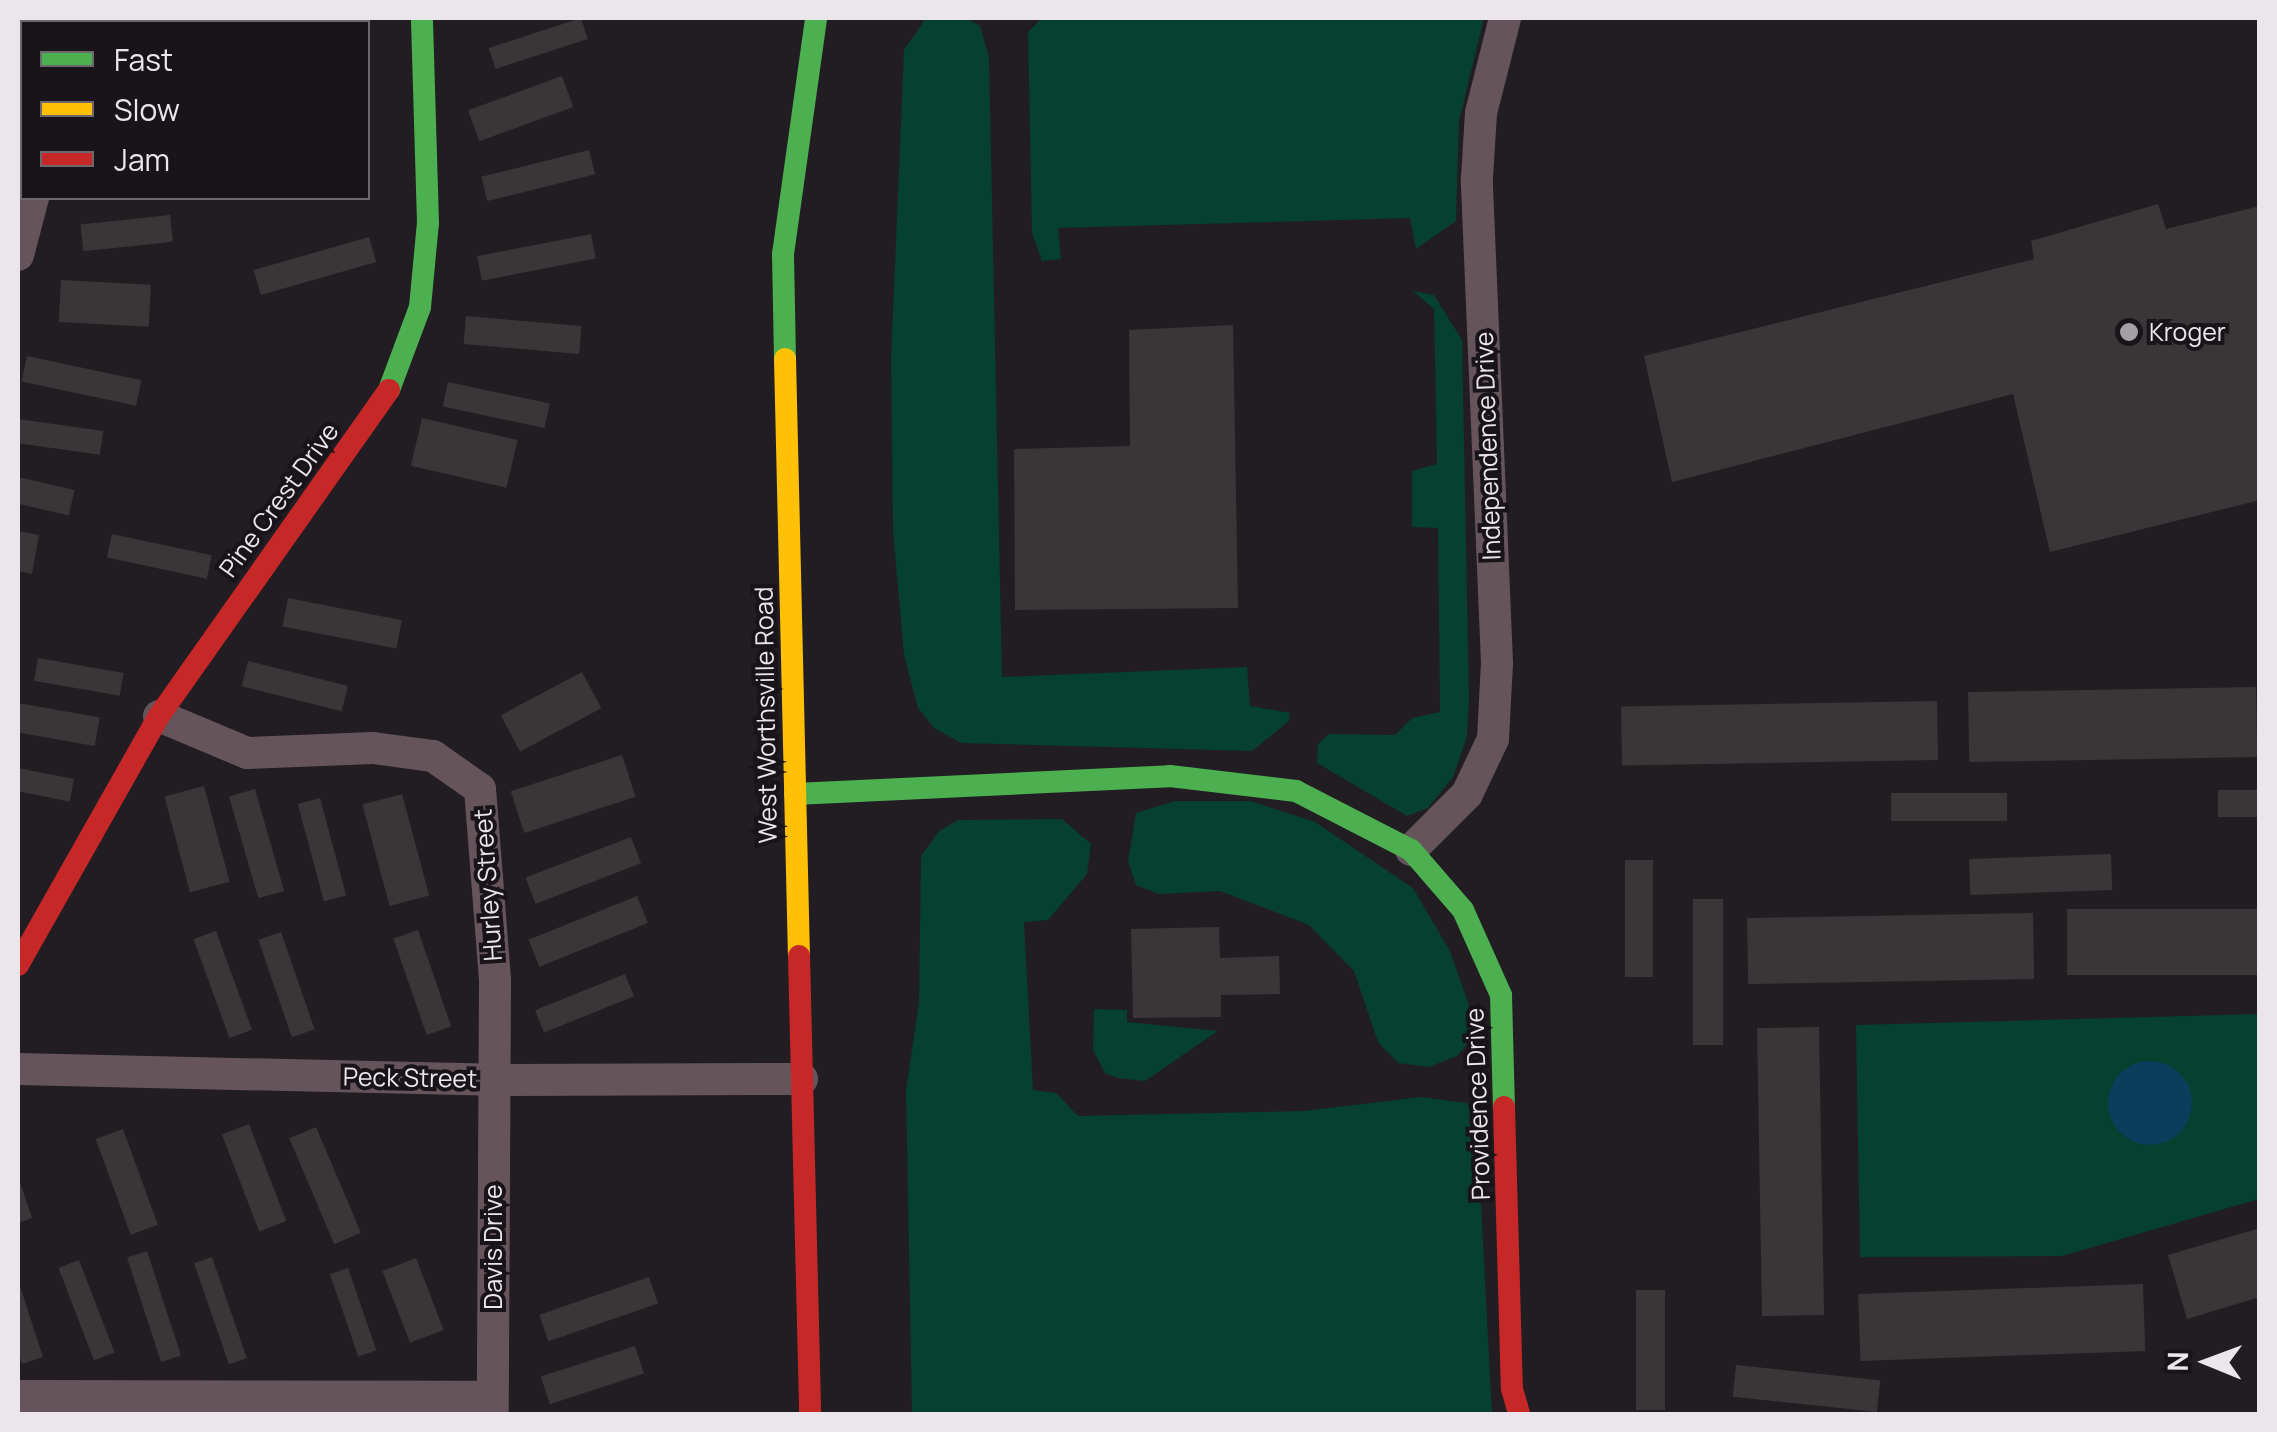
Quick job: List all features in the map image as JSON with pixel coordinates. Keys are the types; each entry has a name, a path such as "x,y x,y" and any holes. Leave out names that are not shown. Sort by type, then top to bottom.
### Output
{"street":[{"name":"Pine Crest Drive","path":"18,964 158,716 388,392 420,306 428,223 422,18"},
{"name":"West Worthsville Road","path":"810,1414 782,254 816,18"},
{"name":"Independence Drive","path":"1411,850 1467,794 1493,739 1497,663 1477,178 1481,114 1505,18"},
{"path":"18,255 32,200"},
{"name":"Hurley Street","path":"158,716 247,753 373,748 433,756 480,789 489,854 495,1080"},
{"name":"Providence Drive","path":"795,794 1170,776 1296,792 1411,850 1463,910 1501,995 1512,1389 1519,1414"},
{"name":"Peck Street","path":"18,1069 495,1080 802,1079"},
{"name":"Davis Drive","path":"493,1406 495,1080"},
{"path":"18,1396 493,1406"}],"green space":[{"path":"926,18 966,18 980,26 989,58 1002,677 1247,667 1250,706 1290,713 1289,721 1252,751 961,743 934,728 918,708 904,655 893,531 891,360 904,50"},
{"path":"1042,18 1484,18 1459,121 1456,221 1416,249 1410,218 1058,228 1061,259 1042,261 1032,233 1028,32"},
{"path":"1413,291 1434,295 1462,340 1469,697 1467,737 1453,777 1428,808 1407,816 1317,763 1318,744 1329,734 1395,735 1412,718 1440,712 1438,528 1412,527 1412,471 1437,464 1434,309"},
{"path":"1175,801 1251,801 1315,822 1413,888 1450,951 1468,1002 1474,1036 1457,1056 1429,1067 1398,1063 1378,1042 1354,971 1309,925 1220,891 1159,894 1136,885 1128,862 1136,813"},
{"path":"1062,819 1091,844 1087,874 1048,920 1024,922 1033,1090 1056,1093 1078,1116 1304,1111 1421,1097 1467,1103 1477,1126 1492,1414 912,1414 906,1091 919,1002 921,856 939,831 958,820"},
{"path":"1094,1009 1127,1010 1127,1022 1218,1031 1145,1081 1118,1078 1105,1073 1093,1050"},
{"path":"2259,1014 2259,1199 2062,1256 1860,1257 1856,1025"}],"water":[{"path":"2142,1061 2158,1061 2174,1068 2185,1079 2192,1103 2189,1119 2180,1133 2158,1145 2142,1145 2126,1138 2115,1127 2108,1111 2108,1095 2115,1079 2126,1068"}],"building":[{"path":"85,18 169,18 128,20"},
{"path":"292,18 366,18 366,20"},
{"path":"581,18 588,39 496,69 489,48"},
{"path":"562,76 573,107 479,141 468,110"},
{"path":"589,150 595,174 487,201 481,177"},
{"name":"Kroger","path":"2158,204 2166,229 2260,206 2260,500 2050,552 2013,394 1672,482 1644,356 2034,259 2031,241"},
{"path":"170,215 173,242 83,251 80,224"},
{"path":"591,234 596,259 482,281 477,256"},
{"path":"369,237 376,262 261,295 254,270"},
{"path":"61,280 151,285 149,327 59,322"},
{"path":"466,316 582,326 579,354 464,344"},
{"path":"1233,325 1238,608 1015,610 1014,449 1130,446 1129,330"},
{"path":"27,356 141,380 136,406 22,381"},
{"path":"448,382 550,404 545,428 443,406"},
{"path":"422,418 517,440 506,488 411,466"},
{"path":"18,419 103,431 100,455 18,443"},
{"path":"18,477 75,490 69,515 18,504"},
{"path":"18,531 39,535 32,574 18,571"},
{"path":"112,534 212,555 207,579 107,557"},
{"path":"288,598 402,620 396,649 282,626"},
{"path":"38,658 124,673 120,696 34,681"},
{"path":"248,661 348,686 342,711 242,686"},
{"path":"582,672 601,708 520,751 501,715"},
{"path":"2256,687 2257,757 1969,762 1968,692"},
{"path":"1937,701 1938,760 1622,766 1621,707"},
{"path":"18,703 100,717 95,746 18,732"},
{"path":"622,755 636,797 524,833 511,791"},
{"path":"18,768 74,779 70,801 18,791"},
{"path":"204,786 230,882 190,892 164,797"},
{"path":"255,789 284,891 258,898 229,796"},
{"path":"2218,790 2260,790 2260,817 2218,817"},
{"path":"1891,793 2007,793 2007,821 1891,821"},
{"path":"402,794 429,895 390,906 362,805"},
{"path":"320,798 346,896 324,902 298,804"},
{"path":"631,837 641,863 536,904 526,877"},
{"path":"2111,854 2112,890 1970,895 1969,859"},
{"path":"1625,860 1653,860 1653,977 1625,977"},
{"path":"637,896 648,923 539,967 529,940"},
{"path":"1693,899 1723,899 1723,1045 1693,1045"},
{"path":"2067,909 2260,909 2260,975 2067,975"},
{"path":"2033,913 2034,979 1748,984 1747,918"},
{"path":"1219,927 1220,958 1279,956 1280,994 1221,995 1221,1017 1133,1018 1131,929"},
{"path":"418,930 451,1026 427,1035 393,938"},
{"path":"216,931 252,1030 229,1038 193,939"},
{"path":"281,932 315,1029 292,1037 258,940"},
{"path":"625,974 634,996 544,1033 535,1010"},
{"path":"1819,1027 1824,1315 1762,1316 1757,1028"},
{"path":"249,1124 286,1221 259,1231 222,1134"},
{"path":"316,1127 361,1233 334,1244 289,1138"},
{"path":"123,1129 158,1225 131,1235 96,1139"},
{"path":"18,1176 32,1218 18,1223"},
{"path":"2260,1228 2260,1297 2187,1319 2168,1255"},
{"path":"147,1251 181,1356 161,1362 127,1257"},
{"path":"212,1257 247,1358 229,1364 194,1263"},
{"path":"416,1258 444,1330 410,1343 382,1271"},
{"path":"79,1260 114,1352 94,1360 58,1268"},
{"path":"348,1268 376,1350 358,1356 330,1274"},
{"path":"649,1277 658,1303 548,1341 539,1315"},
{"path":"18,1280 43,1357 22,1364 18,1350"},
{"path":"2143,1284 2145,1351 1861,1361 1858,1294"},
{"path":"1636,1290 1665,1290 1665,1410 1636,1410"},
{"path":"635,1346 644,1374 550,1404 541,1377"},
{"path":"1736,1365 1880,1380 1877,1412 1733,1397"}],"traffic: fast":[{"path":"389,390 420,307 428,223 422,18"},
{"path":"785,359 783,254 816,18"},
{"path":"795,794 1170,776 1296,791 1411,850 1463,910 1501,995 1504,1107"}],"traffic: slow":[{"path":"785,359 799,956"}],"traffic: jam":[{"path":"18,965 159,716 389,390"},
{"path":"799,956 810,1414"},
{"path":"1504,1107 1512,1389 1519,1414"}],"place":[{"name":"Kroger","path":"2129,332"}]}
